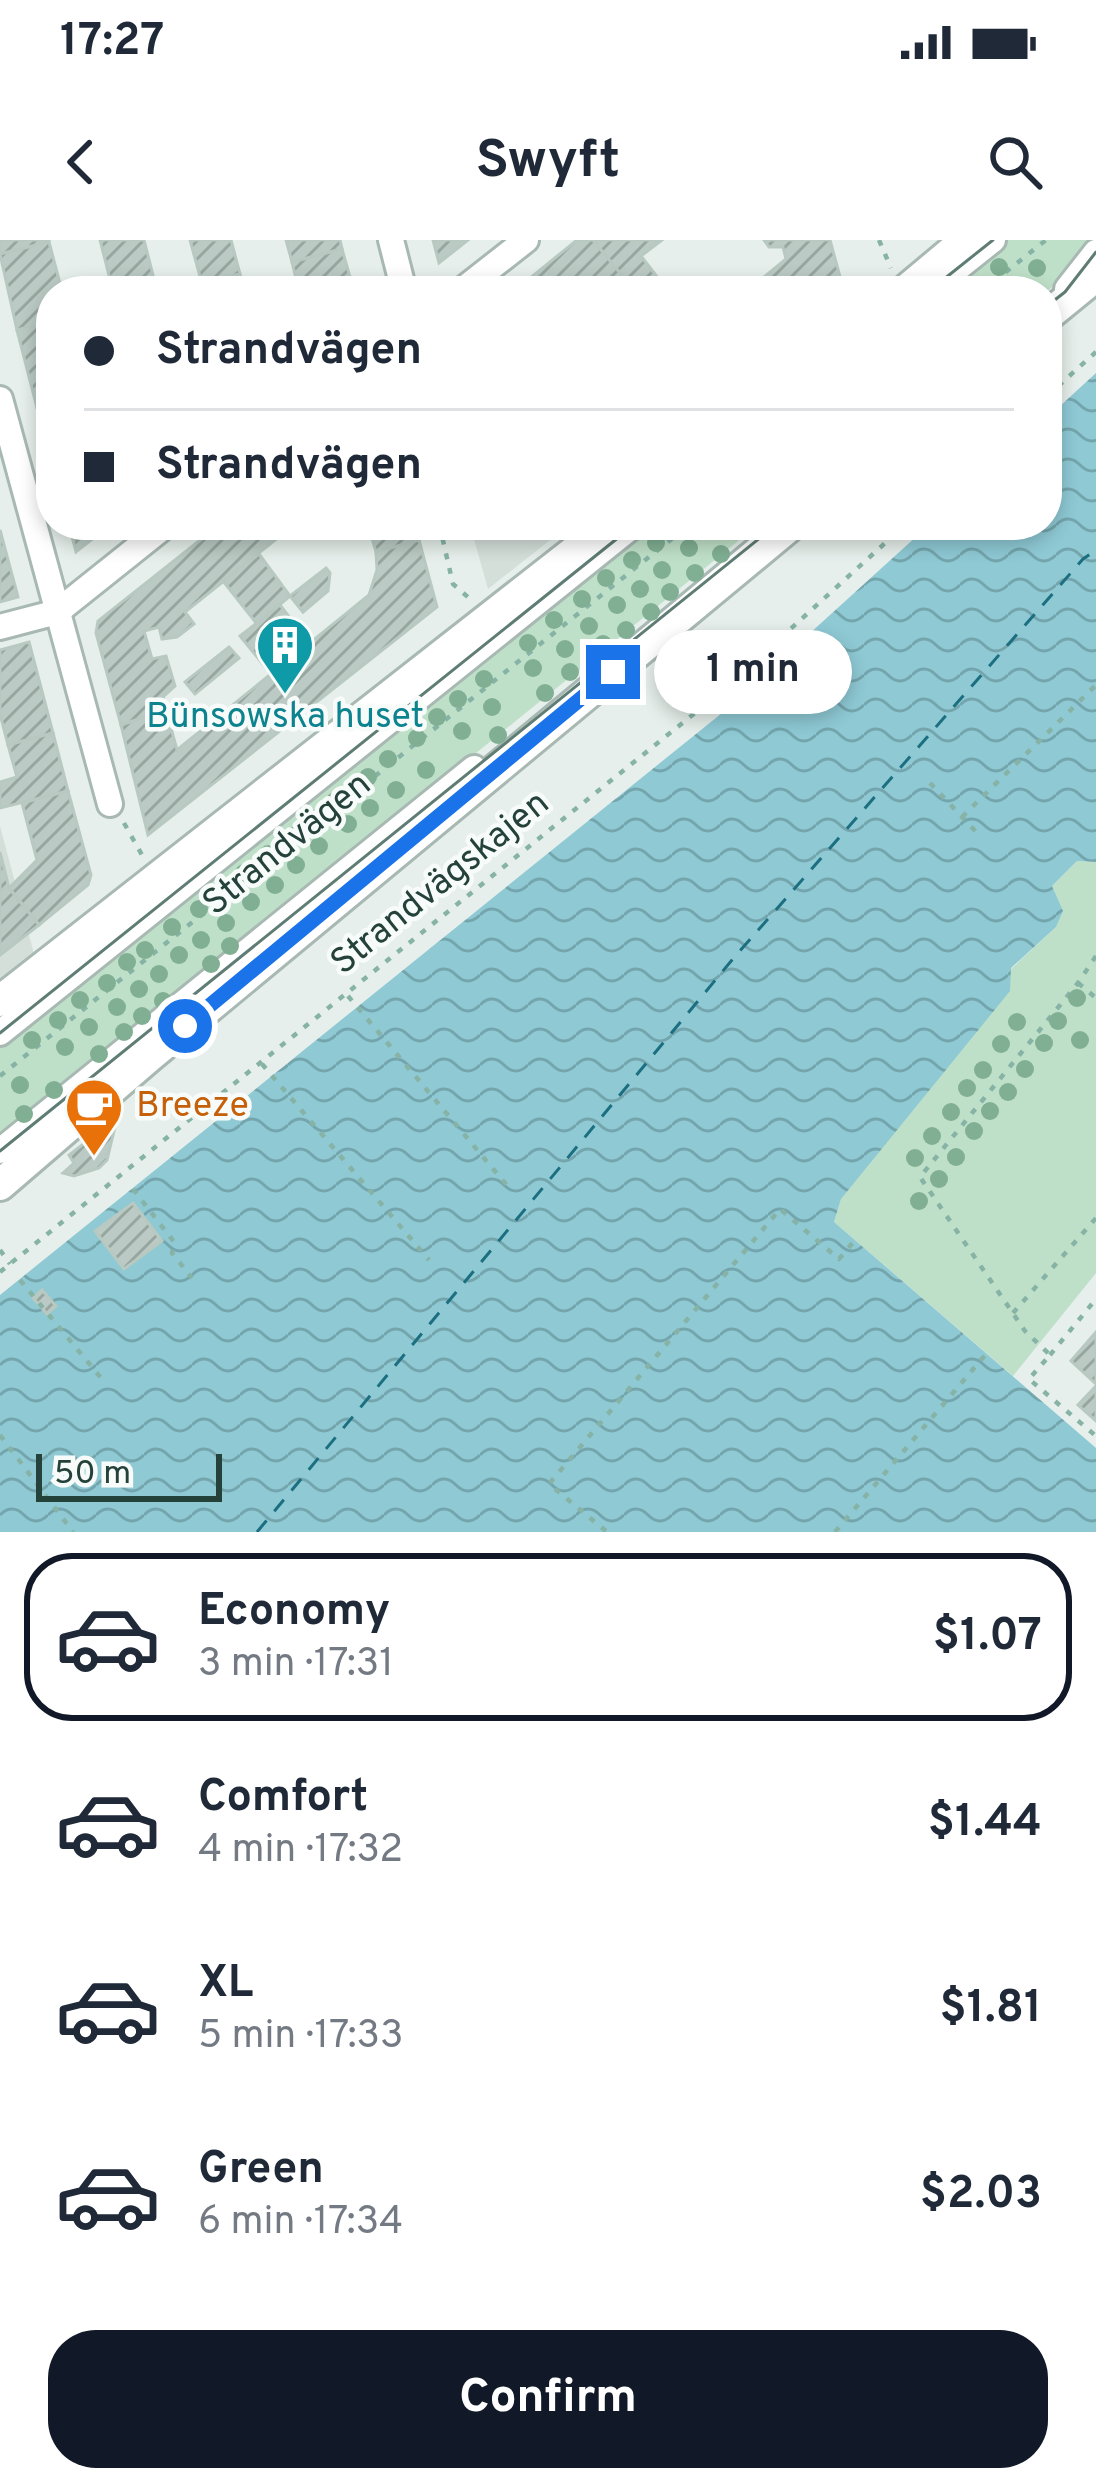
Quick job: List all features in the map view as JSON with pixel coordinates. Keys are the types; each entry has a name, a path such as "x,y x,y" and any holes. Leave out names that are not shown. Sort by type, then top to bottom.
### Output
{"street":[{"path":"391,240 400,276"},
{"path":"480,276 526,240"},
{"path":"923,276 966,240"},
{"path":"948,276 993,240"},
{"path":"1062,294 1096,252"},
{"path":"1062,304 1096,276"},
{"path":"0,399 36,536"},
{"path":"37,540 110,804"},
{"path":"0,628 56,612 147,540"},
{"name":"Strandvägen","path":"0,1001 589,540"},
{"name":"Strandvägen","path":"0,1033 615,540"},
{"name":"Strandvägen","path":"0,1151 757,540"},
{"name":"Strandvägen","path":"0,1185 773,540"}],"path":[{"path":"879,240 887,262"},
{"path":"1001,276 1046,240"},
{"path":"1062,383 1096,352"},
{"path":"443,540 453,584 469,598"},
{"name":"Strandvägen","path":"0,1076 670,540"},
{"name":"Strandvägskajen","path":"0,1272 721,692 888,540"},
{"path":"962,818 1096,685"},
{"path":"930,783 980,836"},
{"path":"110,804 143,858"},
{"path":"1050,1355 1025,1331 920,1178 1096,956"},
{"path":"1078,983 1096,998"},
{"path":"347,995 510,1190"},
{"path":"262,1064 429,1260"},
{"path":"133,1189 174,1242 172,1253 192,1278"},
{"path":"606,1531 549,1484 780,1209 839,1259 855,1240"},
{"path":"1013,1313 1096,1218"},
{"path":"0,1250 10,1264"},
{"path":"20,1280 106,1384"},
{"path":"1096,1299 1029,1379 1096,1436"},
{"path":"836,1532 986,1354"},
{"path":"0,1436 73,1532"}],"shaded area":[{"path":"474,540 550,540 488,589"},
{"path":"0,826 34,954 0,981"}],"green space":[{"path":"1007,240 1096,240 1062,279 962,276"},
{"path":"629,540 739,540 0,1138 0,1039"},
{"path":"1077,861 1096,862 1096,1273 1013,1376 834,1222 841,1199 1011,969 1056,927 1062,911 1052,886"}],"water":[{"path":"1096,373 1096,862 1077,861 1052,886 1063,911 1056,927 1011,968 1010,991 841,1199 834,1222 1096,1448 1096,1532 0,1532 0,1295 722,713 912,540 1062,540 1062,404"}],"building":[{"path":"0,240 49,240 49,242 0,254"},
{"path":"100,240 144,240 153,276 109,276"},
{"path":"190,240 231,240 240,274 200,276"},
{"path":"286,240 340,240 342,249 292,262"},
{"path":"433,240 468,240 439,263"},
{"path":"577,240 593,240 623,276 533,276"},
{"path":"593,240 662,240 641,256 656,276 623,276"},
{"path":"764,240 830,240 840,276 765,276 786,259 783,247 769,247"},
{"path":"49,242 58,276 36,276 36,326 17,330 0,254"},
{"path":"342,249 350,276 295,276 292,262"},
{"path":"36,326 36,404 17,330"},
{"path":"0,530 18,597 0,602"},
{"path":"73,540 91,540 76,552"},
{"path":"200,540 275,540 185,612 194,624 177,637 162,639 159,627 144,631 152,659 166,656 175,686 163,697 166,710 121,725 96,633 98,621"},
{"path":"372,540 419,540 376,552"},
{"name":"Bünsowska huset","path":"419,540 437,607 148,835 121,725 166,710 177,750 271,674 240,636 280,605 310,643 369,595 377,570 376,552"},
{"path":"259,554 290,596 257,624 223,581"},
{"path":"326,568 328,591 303,612 290,596"},
{"path":"29,642 53,733 8,745 0,714 0,650"},
{"path":"229,647 239,658 195,694 185,682"},
{"path":"53,733 68,791 0,808 0,782 17,777 8,745"},
{"path":"68,791 91,875 88,885 39,925 9,888 37,860 22,803"},
{"path":"0,852 9,888 39,925 0,955"},
{"path":"114,1131 107,1160 99,1168 74,1176 63,1173 74,1163 69,1155 95,1135 100,1141"},
{"path":"133,1203 162,1241 124,1269 95,1231"},
{"path":"42,1290 56,1306 47,1314 33,1298"},
{"path":"1096,1332 1096,1384 1071,1361"},
{"path":"1096,1386 1096,1421 1078,1405"}],"ferry route":[{"path":"257,1532 732,960 1083,559 1096,550"}],"tram line":[{"path":"948,276 993,240"},
{"path":"1062,294 1096,252"},
{"path":"0,1033 615,540"},
{"path":"0,1151 757,540"}],"place":[{"name":"Bünsowska huset","path":"285,696"},
{"name":"Breeze","path":"94,1158"}],"route":[{"path":"185,1026 613,672"}]}
